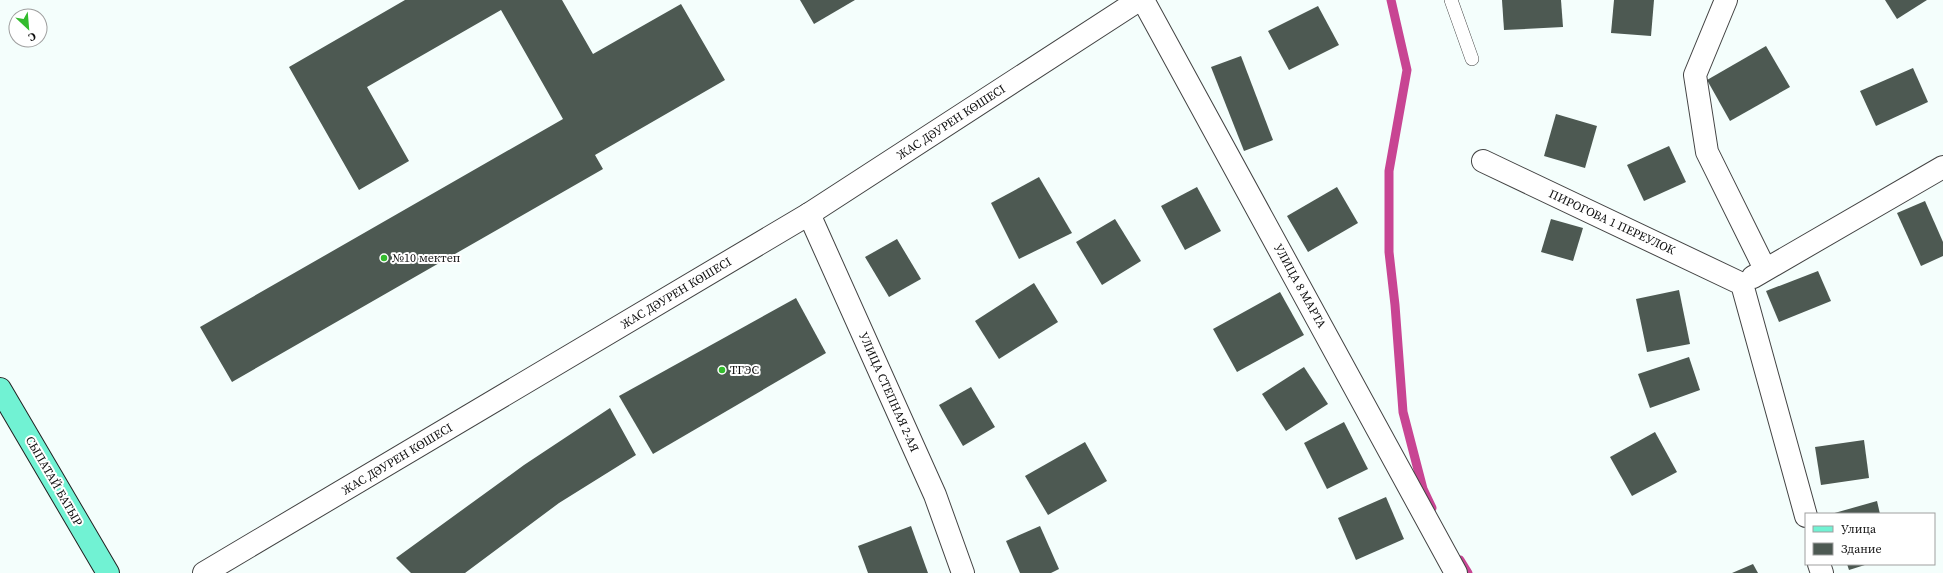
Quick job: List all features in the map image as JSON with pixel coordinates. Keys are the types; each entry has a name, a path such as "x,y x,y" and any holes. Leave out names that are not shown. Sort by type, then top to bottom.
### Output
{"main road":[{"name":"СЫПАТАЙ БАТЫР","path":"0,389 108,573"}],"street":[{"name":"ЖАС ДӘУРЕН КӨШЕСІ","path":"204,573 809,214 1139,0"},
{"name":"УЛИЦА 8 МАРТА","path":"1143,0 1456,573"},
{"path":"1726,0 1695,75 1696,83 1707,152 1765,269"},
{"name":"ПИРОГОВА 1 ПЕРЕУЛОК","path":"1483,160 1742,284"},
{"path":"1805,513 1742,284 1765,269 1943,167"},
{"name":"УЛИЦА СТЕПНАЯ 2-АЯ","path":"809,214 935,495 963,573"}],"lane":[{"path":"1451,0 1472,59"}],"building":[{"name":"№10 мектеп","path":"405,0 562,0 593,54 681,4 725,80 595,155 603,169 232,382 200,327 563,119 501,10 367,87 409,161 359,190 289,67"},
{"path":"800,0 855,0 814,24"},
{"path":"1502,0 1561,0 1563,27 1504,30"},
{"path":"1614,0 1654,0 1651,36 1611,33"},
{"path":"1885,0 1927,0 1897,19"},
{"path":"1318,6 1339,45 1289,70 1268,31"},
{"path":"1766,46 1790,87 1730,121 1707,80"},
{"path":"1241,56 1273,140 1244,151 1211,67"},
{"path":"1913,68 1928,102 1876,126 1860,91"},
{"path":"1556,114 1597,126 1585,168 1544,156"},
{"path":"1669,146 1686,182 1644,201 1627,165"},
{"path":"1039,177 1072,233 1019,259 991,203"},
{"path":"1197,187 1221,231 1185,250 1161,206"},
{"path":"1337,187 1358,223 1308,252 1287,216"},
{"path":"1925,201 1943,242 1943,256 1921,266 1897,213"},
{"path":"1115,219 1141,261 1102,285 1076,242"},
{"path":"1551,219 1583,228 1573,261 1541,252"},
{"path":"897,239 921,279 889,297 865,257"},
{"path":"1818,271 1831,301 1779,322 1766,291"},
{"path":"1034,283 1058,322 999,359 975,321"},
{"path":"1679,290 1690,344 1647,352 1636,299"},
{"path":"1280,292 1304,335 1237,372 1213,329"},
{"path":"796,298 826,353 653,454 619,396"},
{"path":"1689,357 1700,390 1650,408 1638,374"},
{"path":"1304,367 1328,404 1286,431 1262,394"},
{"path":"971,387 995,427 963,446 939,405"},
{"path":"610,408 636,455 559,503 465,573 411,573 396,558 524,465"},
{"path":"1344,422 1368,469 1327,489 1304,443"},
{"path":"1655,432 1677,472 1632,496 1610,457"},
{"path":"1864,440 1869,478 1821,485 1815,447"},
{"path":"1085,442 1107,481 1048,515 1025,476"},
{"path":"1386,497 1404,539 1356,560 1338,518"},
{"path":"1877,501 1880,513 1835,513"},
{"path":"911,526 928,573 868,573 858,546"},
{"path":"1040,526 1059,569 1051,573 1020,573 1006,541"},
{"path":"1753,564 1758,573 1732,573"},
{"path":"1847,565 1865,565 1849,570"}],"waterway":[{"path":"1391,0 1407,70 1389,171 1389,252 1395,305 1403,412 1423,489 1432,508"},
{"path":"1460,560 1468,573"}],"place":[{"name":"№10 мектеп","path":"384,258"},
{"name":"ТГЭС","path":"722,370"}]}
